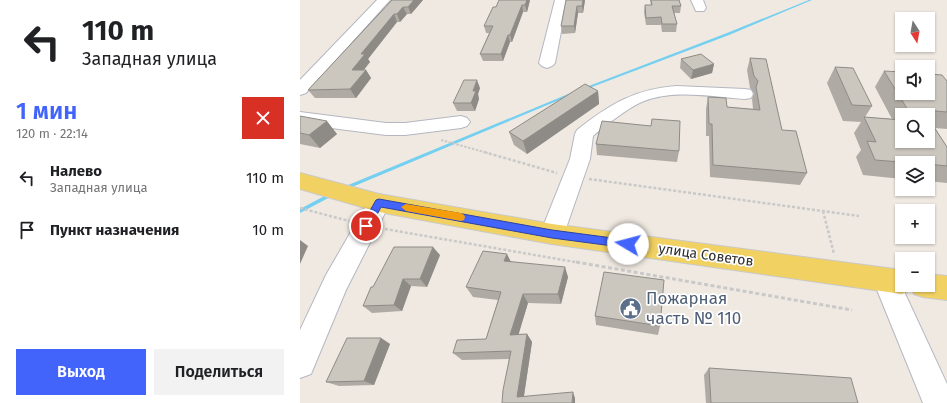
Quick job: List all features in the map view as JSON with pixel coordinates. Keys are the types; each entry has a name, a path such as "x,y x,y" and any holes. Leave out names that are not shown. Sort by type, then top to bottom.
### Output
{"main road":[{"name":"улица Советов","path":"300,181 379,203 552,234 894,281"},
{"path":"935,286 947,288"}],"street":[{"path":"300,90 384,0"},
{"path":"547,63 561,0"},
{"path":"552,234 580,159 584,134 636,98 677,91 745,94"},
{"path":"300,118 386,129 405,129 461,122"},
{"path":"300,363 335,284 379,203"},
{"path":"894,281 940,397"}],"path":[{"path":"405,129 573,177 858,216"},
{"path":"300,208 366,226 852,310"},
{"path":"824,211 834,254"}],"building":[{"path":"392,0 414,0 408,7 403,7 397,14 394,14 361,54 365,54 352,70 366,70 350,89 308,90"},
{"path":"499,0 527,0 525,5 522,5 501,54 480,54 493,26 484,26 493,7 496,7"},
{"path":"566,0 583,0 582,6 577,6 574,26 561,26"},
{"path":"651,0 679,0 681,6 672,6 677,24 662,24 661,17 646,18 645,5 652,5"},
{"path":"701,54 714,64 693,70 681,59"},
{"path":"750,58 766,59 782,130 796,131 807,173 713,165 712,124 709,124 708,97 726,98 727,107 760,110 756,87 758,81 754,76"},
{"path":"835,67 853,68 872,106 852,105"},
{"path":"884,71 895,72 895,89"},
{"path":"935,74 942,75 947,81 947,112 935,111 935,108 907,108 902,100 935,100"},
{"path":"464,80 477,80 473,91 476,91 471,103 453,103"},
{"path":"585,84 598,91 523,141 509,132"},
{"path":"300,116 327,121 309,135 300,133"},
{"path":"864,117 895,119 895,148 935,148 935,129 947,147 947,166 935,165 935,156 895,156 895,162 875,160 867,141 876,142"},
{"path":"652,119 680,121 679,151 596,144 602,121 651,126"},
{"path":"394,247 433,247 420,279 403,279 394,305 363,306 371,287 373,287"},
{"path":"483,251 507,254 504,261 565,267 558,294 523,294 510,335 527,334 517,397 573,392 572,403 502,403 503,390 511,351 453,353 457,340 486,339 501,292 466,287"},
{"name":"Пожарная часть № 110","path":"604,272 664,280 660,326 595,316"},
{"path":"347,338 381,338 364,381 326,382"},
{"path":"709,368 851,378 858,403 711,403"}],"waterway":[{"path":"583,89 728,34 811,0"},
{"path":"343,189 574,93"},
{"path":"300,211 332,194"}],"slow traffic":[{"path":"406,207 461,217"}],"place":[{"name":"Пожарная часть № 110","path":"630,308"}],"route":[{"path":"366,226 379,203 552,234 628,244"}]}
